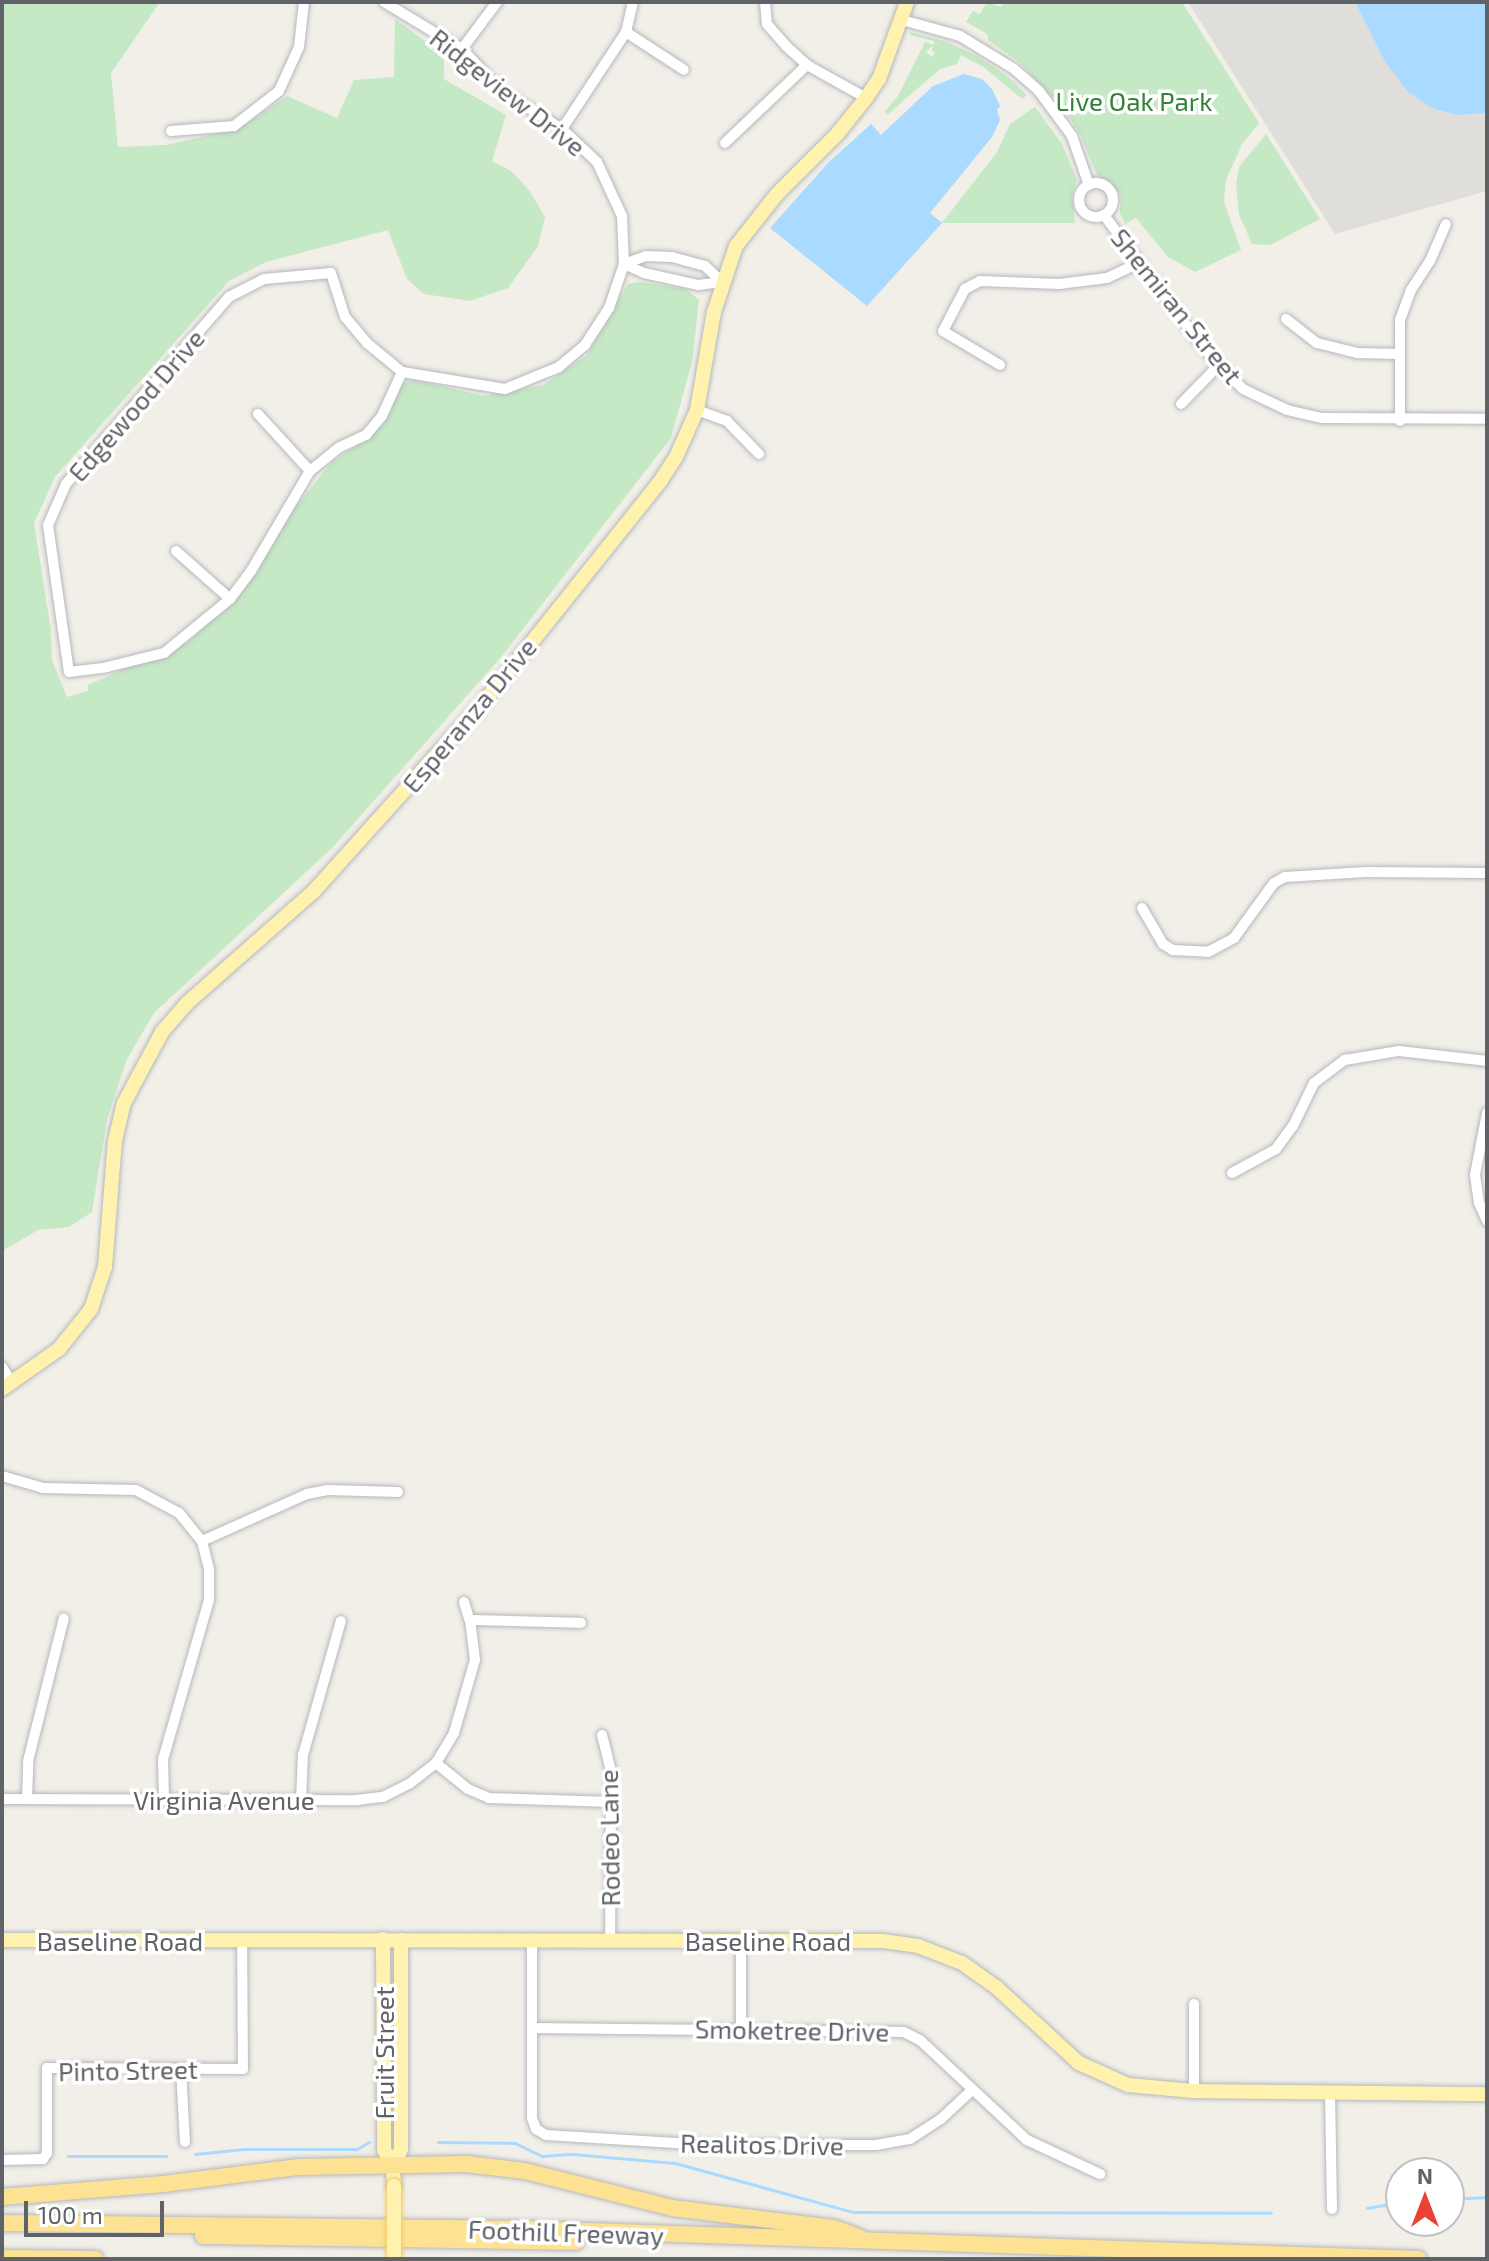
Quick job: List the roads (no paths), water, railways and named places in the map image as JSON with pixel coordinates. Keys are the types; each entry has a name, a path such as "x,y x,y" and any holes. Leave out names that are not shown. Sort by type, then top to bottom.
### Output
{"highway":[{"path":"2,2197 149,2185 297,2167 496,2166 660,2206 834,2228 875,2242"},
{"name":"Foothill Freeway","path":"2,2223 528,2229 1418,2259"},
{"path":"2,2233 590,2243 1098,2259"},
{"path":"2,2258 95,2259"}],"main road":[{"name":"Esperanza Drive","path":"6,1385 59,1349 91,1309 105,1267 115,1141 121,1116 141,1068 162,1032 187,1003 313,892 484,702 661,480 676,457 697,410 722,282 736,246 756,218 866,98 879,79 907,2"},
{"name":"Fruit Street","path":"383,1939 384,2150 393,2165 394,2259"},
{"name":"Baseline Road","path":"2,1940 883,1941 940,1953 996,1987 1059,2048 1102,2077 1150,2089 1194,2091 1487,2094"},
{"name":"Fruit Street","path":"393,2165 401,2149 401,1940"}],"street":[{"path":"171,131 234,126 279,91 299,47 304,2"},
{"name":"Ridgeview Drive","path":"384,2 462,49 500,90 562,129 597,162 622,216 624,264 609,308 585,345 559,367 505,389 402,372"},
{"path":"462,49 497,2"},
{"path":"562,129 626,32 633,2"},
{"path":"765,2 767,24 807,65 866,98"},
{"name":"Shemiran Street","path":"902,20 960,36 1014,69 1039,91 1072,136 1089,185"},
{"path":"626,32 684,70"},
{"path":"725,143 807,65"},
{"name":"Shemiran Street","path":"1089,185 1105,185 1112,193 1113,203 1104,215 1091,216 1082,209 1079,198 1089,185"},
{"name":"Shemiran Street","path":"1104,215 1137,264 1218,366 1243,389 1287,410 1322,418 1400,421 1487,419"},
{"path":"1400,421 1400,320 1411,290 1430,261 1446,224"},
{"path":"624,264 646,256 663,256 705,266 722,282"},
{"path":"663,256 657,263 663,276"},
{"path":"624,264 644,273 698,285 722,282"},
{"path":"1000,365 943,331 965,289 980,281 1059,284 1107,278 1137,264"},
{"name":"Edgewood Drive","path":"230,599 164,653 118,665 69,672 48,525 66,484 229,297 264,279 331,273 345,317 367,343 402,372"},
{"path":"1286,319 1317,343 1357,353 1400,354"},
{"path":"1181,404 1218,366"},
{"path":"176,551 230,599 251,571 310,471 340,447 366,435 382,416 402,372"},
{"path":"697,410 727,421 759,454"},
{"path":"258,414 310,471"},
{"path":"1142,908 1163,944 1173,950 1208,952 1234,938 1274,883 1285,877 1366,872 1487,873"},
{"path":"1232,1173 1276,1149 1293,1126 1314,1083 1345,1060 1399,1051 1487,1061"},
{"path":"1487,1113 1475,1175 1479,1203 1487,1221"},
{"path":"2,1367 6,1385"},
{"path":"2,1476 43,1488 136,1490 179,1513 202,1541 209,1570 209,1600 163,1759 164,1800"},
{"path":"202,1541 307,1494 328,1490 398,1492"},
{"path":"464,1602 470,1620 475,1660 454,1733 436,1763 468,1789 489,1798 611,1802"},
{"path":"27,1799 28,1761 64,1618"},
{"path":"470,1620 581,1623"},
{"path":"301,1800 303,1755 341,1621"},
{"name":"Rodeo Lane","path":"602,1735 611,1771 610,1941"},
{"name":"Virginia Avenue","path":"2,1799 301,1800 383,1797 409,1784 436,1763"},
{"name":"Pinto Street","path":"2,2160 35,2161 43,2159 47,2153 47,2068 243,2069 242,1941"},
{"path":"532,1941 532,2028"},
{"path":"741,1941 741,2028"},
{"path":"1194,2004 1194,2091"},
{"name":"Smoketree Drive","path":"532,2028 904,2032 920,2040 1027,2140 1100,2174"},
{"name":"Realitos Drive","path":"532,2028 532,2118 536,2129 546,2135 708,2145 876,2145 910,2139 941,2119 972,2090"},
{"path":"181,2069 185,2142"},
{"path":"1330,2094 1332,2209"}],"water":[{"path":"1355,2 1487,2 1487,113 1457,115 1432,108 1409,93 1385,62"},
{"path":"964,74 982,79 992,89 1000,106 997,110 1000,120 992,137 930,213 942,223 867,306 770,228 828,163 871,124 881,135 933,86"}],"waterway":[{"path":"195,2154 244,2149 357,2149 369,2142"},
{"path":"438,2142 515,2143 542,2156 573,2154 675,2163 853,2212 1271,2213"},
{"path":"68,2156 166,2156"},
{"path":"1465,2198 1487,2197"},
{"path":"1367,2208 1385,2205"}],"park label":[{"name":"Live Oak Park","path":"1134,101"}]}
